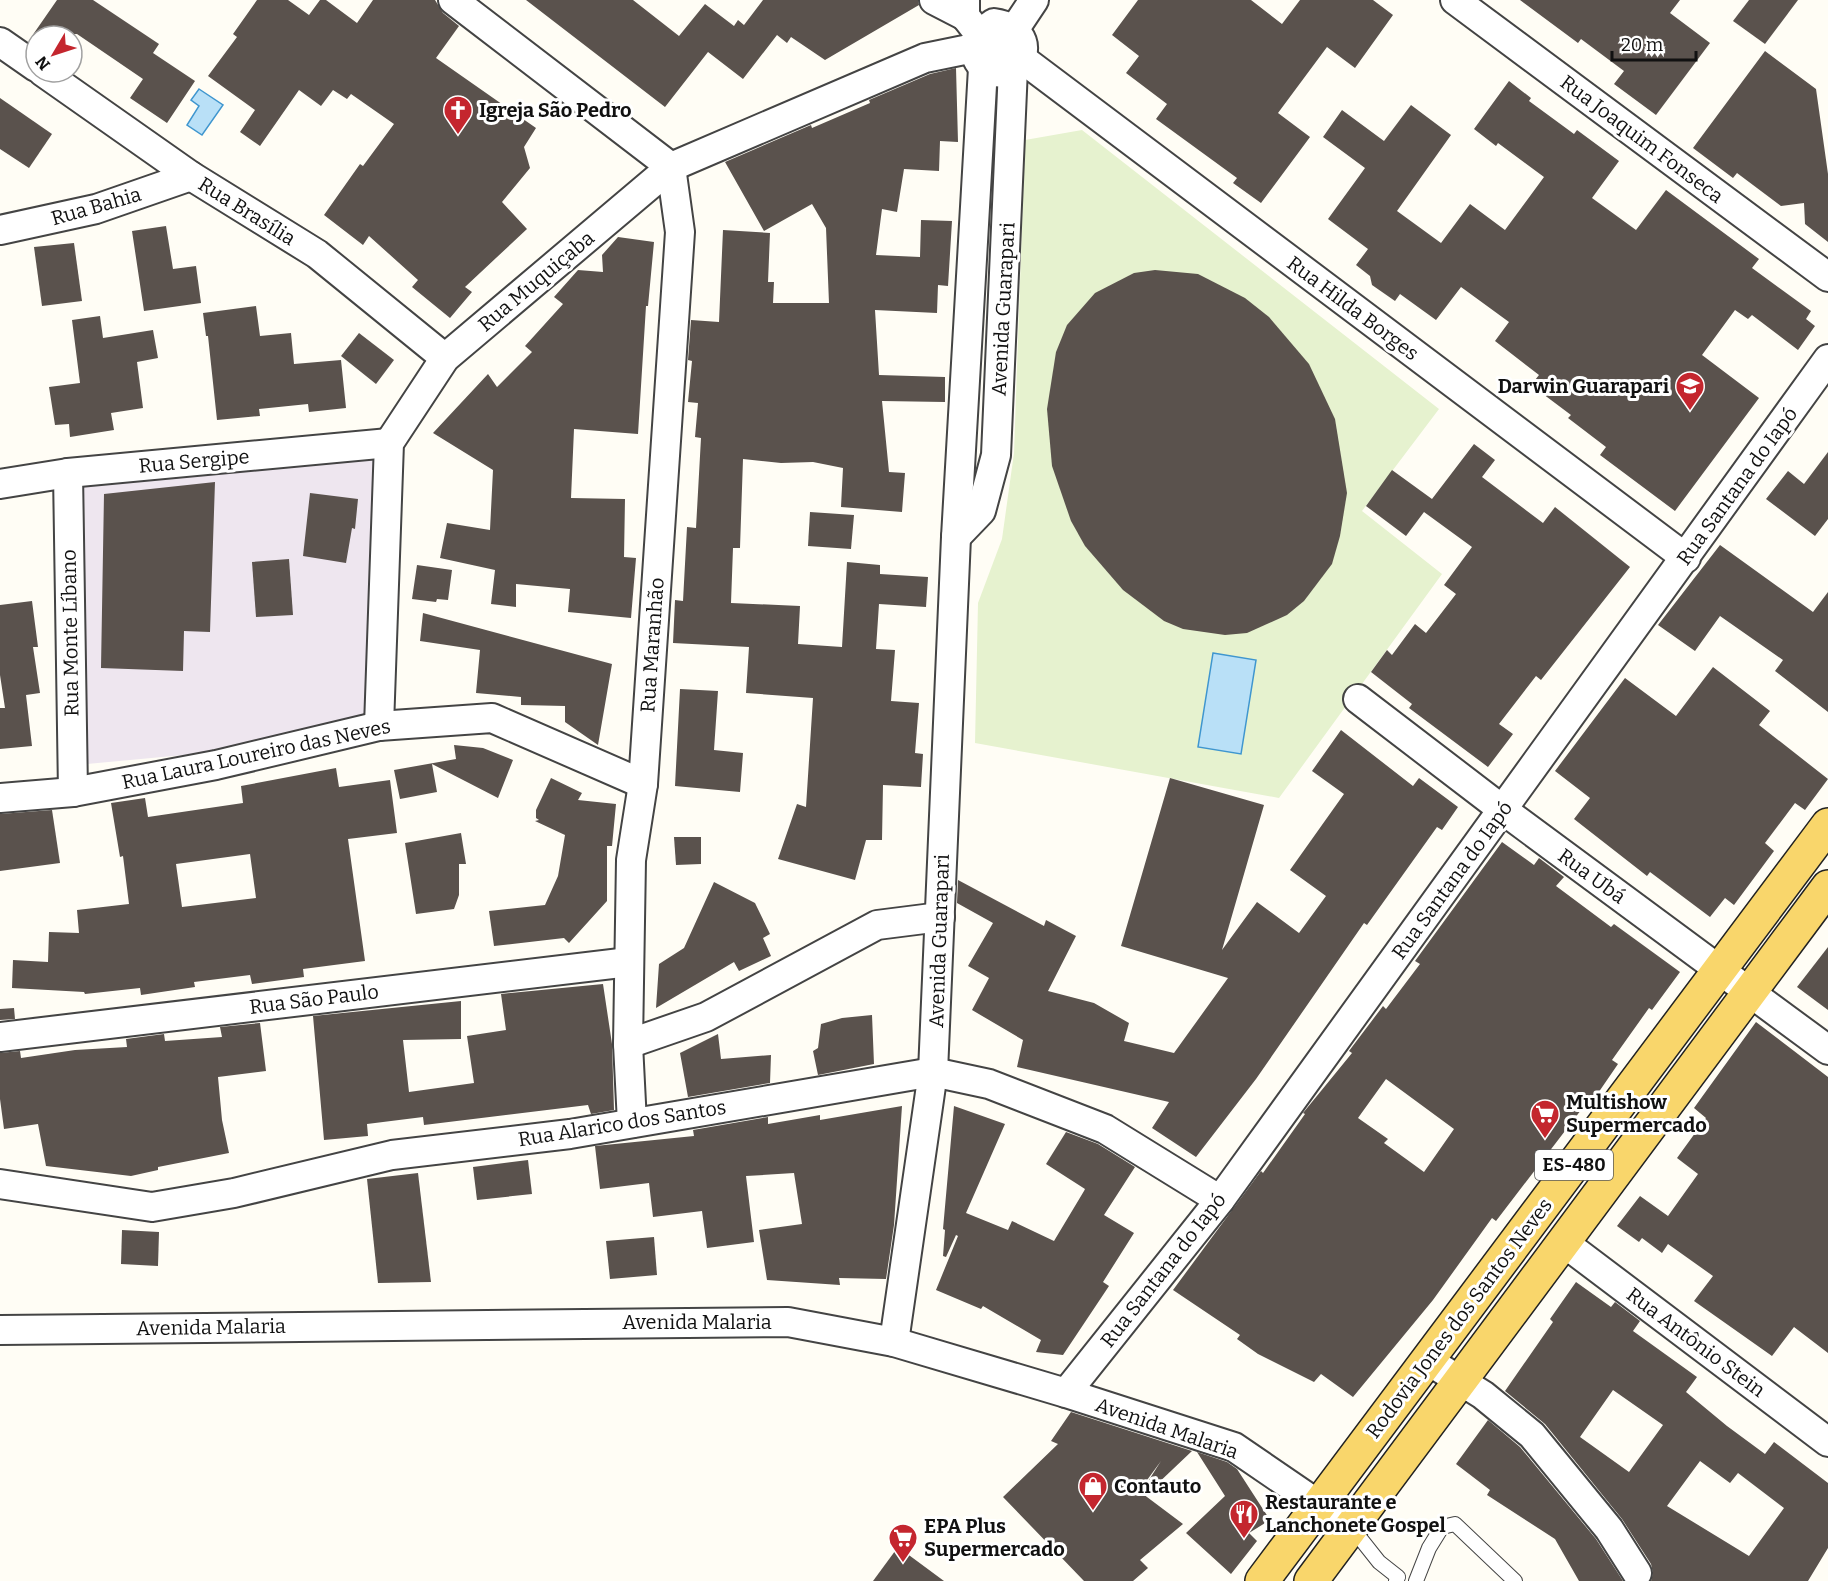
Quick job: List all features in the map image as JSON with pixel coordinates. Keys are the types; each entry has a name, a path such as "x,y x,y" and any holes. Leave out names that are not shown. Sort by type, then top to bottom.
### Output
{"main road":[{"name":"Rodovia Jones dos Santos Neves","path":"1262,1581 1828,825"},
{"name":"Rodovia Jones dos Santos Neves","path":"1311,1581 1828,887"}],"street":[{"path":"453,0 671,167"},
{"path":"934,0 973,33 995,73 1017,63"},
{"path":"973,33 994,23 1010,25 1014,30 1034,0"},
{"name":"Rua Joaquim Fonseca","path":"1455,0 1828,277"},
{"name":"Avenida Guarapari","path":"956,537 981,511 996,455 1017,63 1023,52 1021,36 1014,30"},
{"name":"Rua Muquiçaba","path":"389,443 445,358 671,167 925,58 973,33"},
{"name":"Avenida Guarapari","path":"894,1342 933,1072 956,537 973,33"},
{"path":"0,42 24,59"},
{"name":"Rua Hilda Borges","path":"1017,63 1686,558"},
{"name":"Rua Brasília","path":"60,84 191,176 317,254 445,358"},
{"name":"Rua Maranhão","path":"632,1123 628,1044 631,860 643,783 680,232 671,167"},
{"name":"Rua Bahia","path":"0,230 96,209 191,176"},
{"name":"Rua Santana do Iapó","path":"1066,1393 1220,1200 1828,359"},
{"path":"379,726 389,443"},
{"name":"Rua Sergipe","path":"0,484 68,473 389,443"},
{"name":"Rua Monte Líbano","path":"68,473 73,792"},
{"name":"Rua Ubá","path":"1358,699 1503,810 1828,1050"},
{"name":"Rua Laura Loureiro das Neves","path":"0,798 73,792 216,765 379,726 492,718 643,783"},
{"path":"628,1044 706,1017 878,925 940,917"},
{"name":"Rua São Paulo","path":"0,1037 629,962"},
{"name":"Rua Alarico dos Santos","path":"0,1184 152,1207 234,1193 392,1155 632,1123 933,1072 989,1084 1105,1129 1220,1200"},
{"name":"Rua Antônio Stein","path":"1563,1242 1828,1442"},
{"name":"Avenida Malaria","path":"0,1330 788,1322 894,1342 1066,1393 1234,1447 1351,1527"},
{"path":"1427,1360 1483,1395 1532,1436 1609,1529 1637,1573"}],"lane":[{"path":"1416,1581 1429,1548 1443,1527 1455,1524 1515,1581"},
{"path":"1351,1527 1379,1562 1400,1580"}],"shaded area":[{"path":"375,458 364,716 216,752 87,764 84,487"}],"green space":[{"path":"1082,130 1439,409 1362,511 1442,574 1279,798 975,743 978,603 1002,539 1014,453 1025,140"}],"water":[{"path":"199,89 223,105 202,135 187,125 199,106 191,100"},
{"path":"1213,653 1256,660 1241,754 1198,747"}],"building":[{"path":"57,0 93,0 159,44 153,53 195,81 167,123 130,98 143,79 84,39 84,24 40,24"},
{"path":"257,0 288,0 309,15 320,0 326,0 357,23 373,0 435,0 443,13 459,26 436,58 536,128 524,147 530,168 502,202 527,229 465,287 472,292 450,318 412,287 418,280 369,236 363,245 324,215 360,164 363,166 394,124 351,94 347,99 333,90 321,106 299,90 260,146 240,132 255,110 208,76 237,37 233,34"},
{"path":"526,0 633,0 679,36 705,4 734,26 738,20 744,25 763,0 918,0 919,5 825,60 791,37 787,43 777,35 743,79 708,52 665,107"},
{"path":"1138,0 1251,0 1282,24 1300,0 1373,0 1393,15 1355,68 1327,47 1278,113 1310,137 1261,203 1233,183 1237,178 1156,119 1167,104 1126,73 1139,56 1112,35"},
{"path":"1520,0 1680,0 1670,13 1710,43 1656,115 1614,84 1624,71 1581,39 1578,43"},
{"path":"1749,0 1798,0 1765,44 1733,21"},
{"path":"1765,51 1816,89 1828,174 1828,242 1805,224 1804,203 1781,206 1737,173 1733,178 1693,148"},
{"path":"956,68 958,142 940,141 939,171 904,169 897,212 882,209 876,255 920,257 921,220 952,221 948,286 938,285 937,313 875,310 879,375 945,377 945,402 882,401 889,472 905,473 902,512 841,507 843,468 813,462 781,463 743,459 740,548 733,548 731,603 800,606 798,644 842,647 847,562 880,565 880,574 928,577 926,607 879,604 876,649 895,650 891,701 919,703 915,753 923,754 921,787 883,785 882,840 866,840 855,880 778,859 797,804 806,807 813,698 746,693 749,647 673,643 675,600 683,601 687,527 696,528 701,438 695,437 698,403 688,402 692,361 688,360 691,320 719,322 723,230 770,233 768,282 774,282 773,303 829,303 826,228 812,204 764,231 725,162 811,125 812,128 930,74"},
{"path":"1509,81 1531,98 1529,101 1574,134 1577,130 1619,161 1592,198 1636,230 1666,190 1759,259 1752,268 1811,311 1806,319 1815,326 1798,350 1752,315 1748,319 1735,310 1702,355 1759,398 1675,511 1600,455 1606,447 1568,418 1571,415 1531,385 1539,375 1495,341 1509,322 1461,287 1436,320 1400,294 1395,301 1372,285 1370,276 1356,265 1368,249 1328,219 1365,168 1323,137 1342,110 1384,141 1411,105 1451,135 1397,211 1441,243 1470,204 1505,230 1544,177 1498,143 1496,146 1474,129"},
{"path":"0,98 52,134 29,168 0,149"},
{"path":"166,226 173,269 196,266 201,303 144,311 132,231"},
{"path":"618,237 654,242 648,306 646,306 638,434 574,429 571,498 625,499 624,557 636,558 631,618 568,612 570,589 516,584 516,607 491,604 495,570 440,558 447,523 490,530 493,470 433,433 488,374 497,387 532,352 525,346 563,304 554,297 578,270 603,272 602,255"},
{"path":"74,243 82,301 42,306 34,247"},
{"path":"1155,270 1198,274 1245,298 1269,317 1309,364 1335,419 1347,493 1340,536 1332,564 1304,601 1287,615 1247,633 1225,635 1183,629 1164,621 1123,590 1085,546 1071,521 1052,466 1047,409 1056,352 1067,325 1095,293 1134,273"},
{"path":"256,306 260,336 291,333 294,364 341,360 346,408 309,412 308,404 259,409 260,416 217,420 208,336 206,336 203,313"},
{"path":"100,316 103,338 153,330 158,358 137,362 143,408 111,413 114,430 70,437 69,424 55,425 49,387 80,383 72,320"},
{"path":"359,333 394,360 376,384 341,356"},
{"path":"1474,444 1495,460 1482,477 1543,523 1555,507 1630,567 1541,680 1536,676 1499,724 1513,734 1488,767 1409,708 1412,704 1371,672 1387,650 1392,655 1415,624 1426,633 1456,594 1444,585 1472,547 1424,512 1406,536 1366,506 1392,470 1432,499"},
{"path":"1828,452 1828,519 1815,536 1766,499 1788,471 1804,484"},
{"path":"215,482 210,632 184,631 183,671 101,668 104,494"},
{"path":"310,493 358,499 355,529 352,528 346,563 303,556"},
{"path":"810,512 854,515 851,549 808,546"},
{"path":"1720,545 1813,612 1828,592 1828,712 1775,671 1783,660 1720,616 1695,651 1658,625"},
{"path":"289,559 293,615 256,617 252,562"},
{"path":"417,565 452,570 448,600 437,599 436,602 412,599"},
{"path":"32,601 38,647 33,647 40,693 26,695 32,746 0,749 0,708 5,708 0,675 0,605"},
{"path":"423,613 612,664 598,745 565,722 565,706 521,705 521,697 476,693 480,650 420,641"},
{"path":"1713,667 1770,711 1759,725 1828,779 1805,810 1795,803 1765,843 1774,851 1734,905 1725,898 1710,917 1650,872 1647,876 1574,819 1590,798 1555,771 1625,678 1676,716"},
{"path":"680,689 718,691 714,750 743,753 740,792 675,786"},
{"path":"1341,730 1413,786 1419,778 1458,807 1442,830 1437,827 1367,925 1364,923 1256,1079 1196,1157 1152,1128 1169,1102 1017,1067 1023,1040 972,1010 989,978 968,966 993,923 957,903 958,880 1044,926 1046,920 1076,936 1048,991 1094,1003 1129,1023 1124,1041 1174,1053 1228,978 1121,946 1170,778 1264,805 1222,950 1257,902 1299,933 1326,896 1290,870 1344,794 1312,771"},
{"path":"454,745 483,748 513,760 498,798 432,764 437,792 400,799 394,770 456,759"},
{"path":"336,768 339,787 390,780 397,833 348,839 365,961 303,969 304,977 252,984 250,975 194,982 195,987 141,995 140,988 85,994 84,992 12,988 13,960 48,962 49,932 79,933 77,910 129,904 123,856 120,857 111,803 145,798 148,817 243,803 241,786","holes":["250,854 256,898 182,907 176,864"]},
{"path":"551,778 582,793 578,800 616,804 612,846 607,846 607,901 569,943 564,938 494,946 489,911 545,905 558,876 565,835 535,821 539,820 536,818 536,810"},
{"path":"52,810 60,863 0,871 0,814"},
{"path":"461,833 466,864 459,864 459,895 454,909 416,914 405,843"},
{"path":"674,837 701,837 701,864 676,865"},
{"path":"1502,842 1534,865 1539,858 1564,877 1556,886 1611,927 1614,924 1680,972 1652,1010 1649,1008 1612,1060 1618,1064 1594,1099 1591,1097 1496,1221 1492,1218 1433,1300 1353,1397 1321,1374 1314,1382 1258,1354 1237,1339 1240,1335 1173,1290 1261,1171 1263,1173 1305,1114 1303,1113 1352,1053 1349,1051 1383,1006 1386,1009 1420,964 1415,961","holes":["1386,1079 1454,1129 1424,1172 1384,1143 1388,1139 1358,1118"]},
{"path":"714,882 755,903 770,934 763,938 771,956 739,971 734,962 656,1008 659,964 684,948"},
{"path":"1828,947 1828,1010 1797,987"},
{"path":"603,984 612,1044 614,1110 591,1114 588,1105 424,1125 423,1117 367,1124 368,1136 324,1140 313,1016 461,1001 461,1039 403,1040 409,1092 474,1083 467,1036 506,1030 501,994"},
{"path":"14,1008 15,1019 0,1020 0,1009"},
{"path":"872,1015 874,1064 818,1075 813,1051 818,1048 821,1024 842,1018"},
{"path":"1756,1022 1828,1077 1828,1353 1794,1327 1772,1356 1694,1301 1713,1276 1668,1244 1662,1253 1642,1238 1639,1242 1617,1226 1640,1196 1668,1216 1698,1174 1677,1158 1706,1118 1694,1108"},
{"path":"260,1023 266,1071 218,1077 222,1120 229,1153 158,1167 158,1170 131,1176 46,1166 38,1124 4,1129 0,1099 0,1053 20,1051 21,1058 75,1050 127,1047 126,1039 164,1034 165,1041 222,1037 220,1027"},
{"path":"718,1034 721,1059 771,1055 770,1083 688,1097 680,1053"},
{"path":"902,1106 894,1225 886,1279 839,1278 840,1285 767,1280 759,1230 802,1224 794,1173 746,1176 754,1242 707,1248 702,1211 653,1217 649,1183 600,1189 595,1146 694,1136 693,1130 768,1117 768,1124 820,1115 820,1120"},
{"path":"954,1106 1005,1124 966,1213 1008,1230 1012,1221 1054,1241 1084,1191 1085,1189 1046,1164 1066,1132 1098,1144 1135,1167 1104,1215 1134,1233 1103,1282 1109,1286 1063,1355 1036,1352 1041,1340 983,1306 981,1309 936,1290 958,1236 956,1235 946,1257 943,1256 945,1230 943,1229"},
{"path":"528,1160 532,1194 477,1200 473,1167"},
{"path":"418,1173 431,1282 378,1283 367,1179"},
{"path":"122,1230 159,1232 158,1266 121,1264"},
{"path":"654,1237 657,1275 610,1279 606,1241"},
{"path":"1576,1282 1611,1307 1615,1302 1640,1321 1633,1331 1697,1377 1686,1392 1765,1454 1774,1442 1828,1483 1828,1548 1808,1581 1651,1581 1653,1573 1651,1564 1622,1519 1545,1424 1505,1391 1553,1322 1550,1319","holes":["1613,1390 1663,1425 1629,1472 1580,1437","1700,1461 1730,1483 1738,1473 1784,1508 1749,1556 1667,1506"]},
{"name":"Contauto","path":"1071,1412 1192,1451 1153,1488 1147,1483 1161,1461 1139,1491 1183,1524 1140,1560 1148,1568 1133,1581 1084,1581 1003,1497 1058,1444 1051,1441"},
{"path":"1488,1420 1520,1447 1596,1539 1623,1581 1579,1581 1555,1539 1487,1495 1490,1490 1456,1464"},
{"path":"1197,1452 1227,1462 1237,1469 1270,1520 1249,1533 1257,1541 1231,1574 1186,1533 1225,1496"},
{"name":"EPA Plus Supermercado","path":"898,1547 944,1581 873,1581"}],"place":[{"name":"Igreja São Pedro","path":"458,136"},
{"name":"Darwin Guarapari","path":"1690,412"},
{"name":"Multishow Supermercado","path":"1545,1140"},
{"name":"Contauto","path":"1093,1512"},
{"name":"Restaurante e Lanchonete Gospel","path":"1244,1540"},
{"name":"EPA Plus Supermercado","path":"903,1564"}]}
